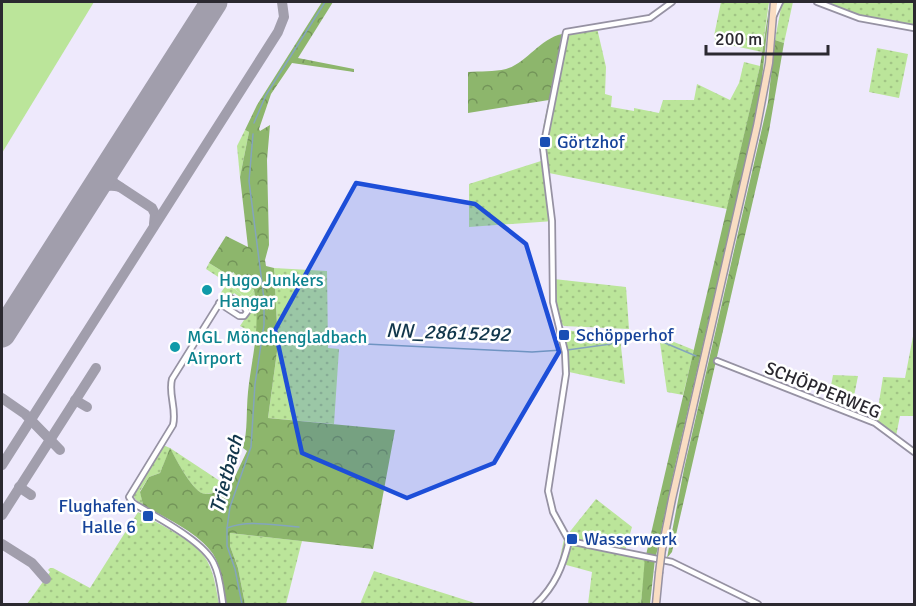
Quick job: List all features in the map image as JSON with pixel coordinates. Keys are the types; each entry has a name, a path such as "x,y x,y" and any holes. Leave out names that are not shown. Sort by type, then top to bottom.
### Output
{"main road":[{"path":"656,604 662,549 672,499 759,115 767,72 774,2"}],"street":[{"path":"536,604 554,583 562,566 569,541 552,512 548,491 566,374 565,352 553,302 552,221 543,148 566,32 650,18 672,2"},
{"path":"773,17 780,2"},
{"path":"816,2 855,17 915,28"},
{"path":"219,303 239,316 244,316 247,312 244,306 229,297 219,303 172,379 175,413 173,425 129,496 133,503 192,540 209,554 217,571 223,604"},
{"name":"SCHÖPPERWEG","path":"717,361 875,423 915,452"},
{"path":"569,541 672,562 758,604"}],"highlighted area":[{"path":"356,183 475,204 526,244 559,352 494,463 407,498 302,453 275,330"}],"green space":[{"path":"2,2 94,2 2,153"},
{"path":"322,2 333,2 298,58 354,69 354,72 292,63 271,94 259,129 260,131 270,125 267,160 269,245 265,260 266,266 274,268 278,344 268,418 395,430 373,549 230,533 230,546 238,568 245,604 226,604 220,572 207,546 190,532 143,505 140,492 149,477 160,473 170,448 191,483 201,493 206,494 230,487 247,451 243,448 257,317 254,290 233,272 230,276 209,263 226,236 248,247 240,177 249,132 245,130 257,105"},
{"path":"721,2 769,2 762,52 716,42 714,36"},
{"path":"770,2 760,98 656,556 646,555 760,66"},
{"path":"782,2 793,2 784,43 775,40"},
{"path":"824,2 914,2 914,25 866,17"},
{"path":"597,28 606,67 605,94 612,96 611,107 634,111 634,108 659,113 663,100 694,100 697,84 730,100 739,83 744,62 760,66 727,209 549,173 554,221 469,227 469,184 541,161 543,128 562,34"},
{"path":"562,34 549,100 468,113 468,72 506,69 520,62 546,41"},
{"path":"775,40 784,43 769,131 672,552 667,558 684,469 768,102"},
{"path":"877,48 908,54 899,98 869,92"},
{"path":"245,130 249,132 240,177 237,146"},
{"path":"209,263 230,276 226,282 206,269"},
{"path":"274,268 327,271 328,348 339,349 334,424 268,418 278,344"},
{"path":"234,273 238,276 231,286 247,299 254,290 257,305 257,335 240,326 244,320 242,319 249,314 247,302 234,293 232,296 224,297 220,294"},
{"path":"238,276 254,290 247,299 230,285"},
{"path":"554,279 626,287 629,329 564,326 556,311"},
{"path":"565,330 620,337 625,384 569,372 568,353 563,332"},
{"path":"914,331 914,416 900,416 896,436 876,421 883,377 905,378"},
{"path":"659,336 694,350 683,395 667,392"},
{"path":"833,375 858,376 851,411 828,402"},
{"path":"163,445 170,448 229,487 211,493 201,492 186,475 170,449 160,473 149,477 140,491 143,505 141,504 133,494"},
{"path":"596,499 632,527 625,551 646,555 641,604 588,604 592,572 559,563 564,539"},
{"path":"138,512 182,537 198,549 212,573 219,604 27,604 50,572 48,570 50,568 90,588"},
{"path":"230,533 302,541 286,604 245,604 238,568 230,546"},
{"path":"645,557 655,559 650,604 641,604"},
{"path":"374,571 478,604 360,604"}],"waterway":[{"name":"Trietbach","path":"254,123 266,95 325,2"},
{"name":"Trietbach","path":"242,604 235,569 227,546 227,528 230,507 251,447 255,384 264,325 264,299 249,181 253,134"},
{"name":"NN_28615292","path":"567,350 611,344 615,334 646,335 696,356"},
{"name":"NN_28615292","path":"262,339 532,352 562,350"},
{"path":"227,528 253,523 299,527"}],"taxiway":[{"path":"209,8 216,2"},
{"path":"2,465 278,32 284,17 282,2"},
{"path":"111,162 109,173 114,183 152,208 155,214 154,224"},
{"path":"88,198 102,187 120,187"},
{"path":"2,515 96,368"},
{"path":"2,398 25,414 60,450"},
{"path":"75,400 87,407"},
{"path":"19,487 31,495"},
{"path":"2,544 32,563 46,579"}],"runway":[{"path":"2,334 214,2"}],"place":[{"name":"Görtzhof","path":"545,142"},
{"name":"Hugo Junkers Hangar","path":"207,290"},
{"name":"Schöpperhof","path":"564,335"},
{"name":"MGL Mönchengladbach Airport","path":"175,347"},
{"name":"Flughafen Halle 6","path":"148,516"},
{"name":"Wasserwerk","path":"572,539"}]}
